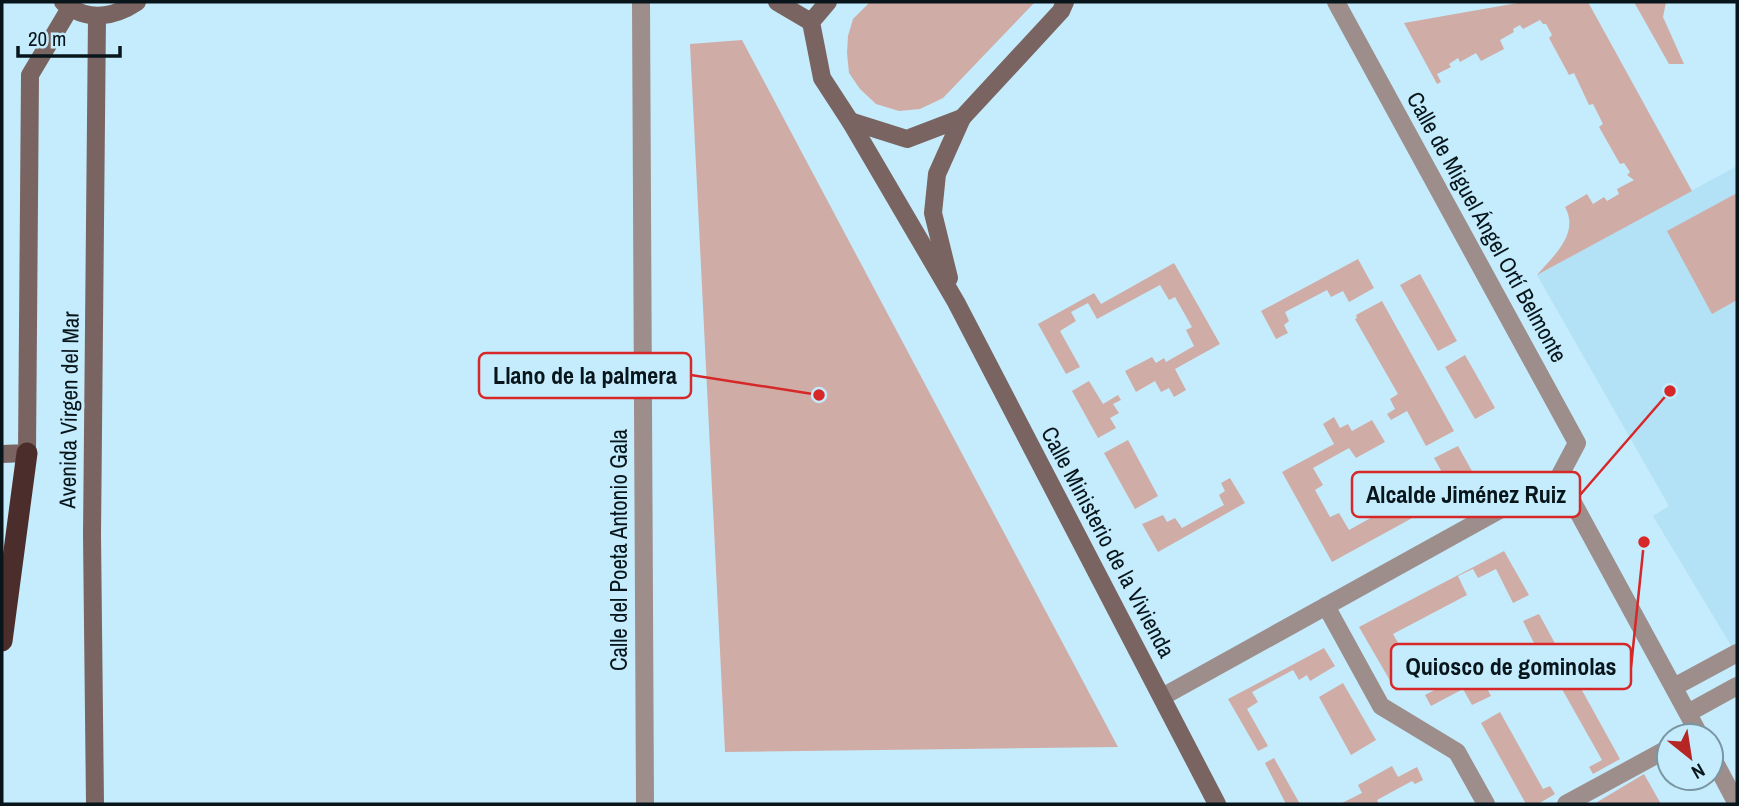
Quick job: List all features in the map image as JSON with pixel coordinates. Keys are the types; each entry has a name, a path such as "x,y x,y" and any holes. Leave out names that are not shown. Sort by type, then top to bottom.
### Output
{"highway":[{"path":"2,641 27,453"}],"main road":[{"path":"2,454 27,453 30,75 66,5 83,14 97,16 112,15 137,2"},
{"path":"777,2 811,22 828,2"},
{"path":"850,121 907,139 962,118 1061,11 1065,2"},
{"name":"Avenida Virgen del Mar","path":"95,804 92,535 97,16"},
{"name":"Calle Ministerio de la Vivienda","path":"811,22 821,78 850,121 956,302 1217,804"},
{"name":"Calle Ministerio de la Vivienda","path":"956,302 933,213 937,174 962,118"}],"street":[{"name":"Calle del Poeta Antonio Gala","path":"641,2 645,804"},
{"name":"Calle de Miguel Ángel Ortí Belmonte","path":"1336,2 1577,443 1559,477"},
{"path":"1161,696 1559,477 1692,722"},
{"path":"1326,606 1381,706 1457,752 1486,804"},
{"path":"1674,687 1737,653"},
{"path":"1688,713 1737,686"},
{"path":"1566,804 1655,756"},
{"path":"1725,781 1737,804"}],"shaded area":[{"path":"870,2 1035,2 943,98 920,109 899,111 876,104 860,89 849,73 848,36 853,19"},
{"path":"1523,2 1588,2 1692,191 1537,275 1563,244 1567,235 1569,217 1565,207 1587,194 1593,204 1604,197 1607,201 1619,194 1617,189 1634,180 1627,175 1630,172 1624,163 1620,164 1599,127 1603,124 1593,104 1589,105 1574,73 1569,75 1549,38 1552,35 1546,24 1540,20 1523,29 1520,25 1513,29 1514,32 1500,40 1504,49 1481,61 1476,53 1460,62 1458,58 1449,64 1451,67 1437,74 1441,82 1437,84 1404,23"},
{"path":"1634,2 1666,2 1663,17 1684,64 1669,64"},
{"path":"742,40 1118,747 725,752 690,44"},
{"path":"1737,166 1737,643 1732,647 1653,516 1669,506 1537,275"},
{"path":"1737,193 1737,300 1712,314 1667,231"},
{"path":"1358,259 1374,288 1349,302 1343,291 1331,297 1327,290 1285,312 1289,321 1284,325 1288,333 1276,339 1261,311"},
{"path":"1174,263 1220,344 1175,369 1186,390 1174,397 1169,388 1161,392 1155,381 1136,392 1125,371 1152,357 1156,363 1164,358 1166,362 1194,346 1186,330 1192,327 1175,297 1169,300 1160,285 1097,319 1088,303 1071,312 1076,321 1060,331 1080,367 1066,374 1038,324 1094,293 1101,304"},
{"path":"1420,274 1457,341 1438,351 1400,285"},
{"path":"1382,301 1454,431 1426,446 1407,411 1391,420 1387,414 1395,409 1390,399 1398,394 1355,319 1356,315"},
{"path":"1465,355 1495,408 1475,419 1445,367"},
{"path":"1089,381 1103,404 1118,395 1121,400 1113,404 1119,413 1110,418 1116,428 1098,438 1072,391"},
{"path":"1334,417 1340,428 1348,424 1352,431 1372,420 1385,442 1356,458 1349,448 1313,468 1323,485 1315,490 1330,517 1339,513 1349,530 1412,495 1421,511 1437,502 1432,492 1448,483 1434,458 1458,446 1478,482 1332,562 1282,472 1334,444 1323,424"},
{"path":"1128,440 1158,496 1135,509 1104,453"},
{"path":"1230,478 1245,503 1158,552 1142,524 1163,515 1167,522 1175,518 1182,528 1224,505 1219,495 1225,491 1221,483"},
{"path":"1504,551 1529,595 1513,603 1496,569 1478,578 1473,569 1458,576 1467,595 1393,634 1418,679 1396,691 1359,627"},
{"path":"1539,614 1563,658 1549,666 1544,657 1535,662 1531,656 1524,660 1520,653 1535,645 1523,621"},
{"path":"1496,645 1508,668 1490,677 1495,686 1488,690 1491,696 1472,705 1463,689 1431,706 1425,695 1472,670 1467,660"},
{"path":"1324,648 1335,666 1310,681 1307,675 1299,680 1293,670 1252,692 1258,702 1247,709 1268,746 1258,751 1228,699"},
{"path":"1573,674 1620,759 1593,774 1589,767 1602,760 1558,682"},
{"path":"1343,683 1376,740 1351,755 1319,697"},
{"path":"1500,712 1543,789 1550,786 1555,794 1538,804 1526,804 1481,723"},
{"path":"1274,758 1300,804 1286,804 1265,763"},
{"path":"1392,766 1398,777 1417,767 1423,780 1415,784 1412,781 1377,800 1379,804 1340,804 1362,793 1358,785"},
{"path":"1644,774 1661,804 1594,804"}],"place":[{"name":"Alcalde Jiménez Ruiz","path":"1670,391"},
{"name":"Llano de la palmera","path":"819,395"},
{"name":"Quiosco de gominolas","path":"1644,542"}]}
